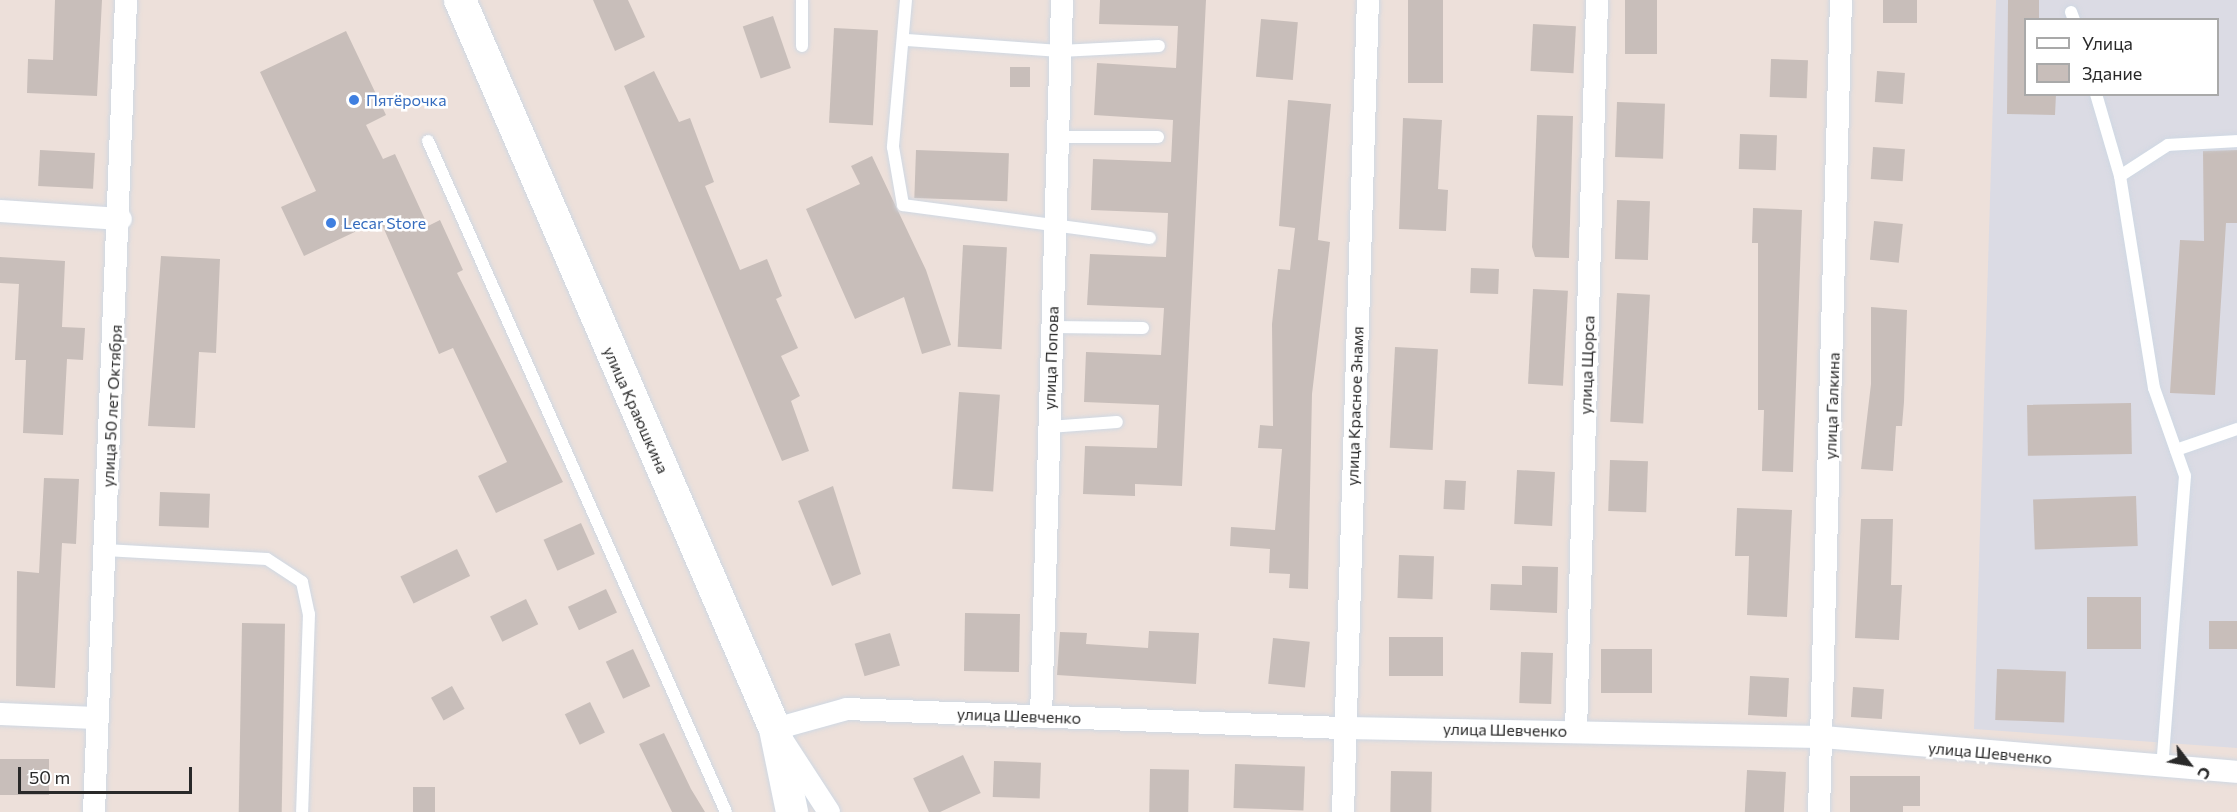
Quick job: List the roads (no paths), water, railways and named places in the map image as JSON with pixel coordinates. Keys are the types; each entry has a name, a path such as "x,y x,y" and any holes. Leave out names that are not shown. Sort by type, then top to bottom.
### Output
{"main road":[{"name":"улица Краюшкина","path":"460,0 775,729"},
{"path":"775,729 792,812"}],"street":[{"name":"улица 50 лет Октября","path":"94,812 96,718 121,219 126,0"},
{"name":"улица Попова","path":"1041,717 1062,0"},
{"name":"улица Красное Знамя","path":"1343,812 1368,0"},
{"name":"улица Щорса","path":"1576,731 1598,0"},
{"name":"улица Галкина","path":"1819,812 1841,0"},
{"path":"0,211 121,219"},
{"name":"улица Шевченко","path":"775,729 847,709 1345,728 1822,737 2162,769 2237,772"},
{"path":"0,714 96,718"},
{"name":"улица Краюшкина","path":"775,729 829,812"}],"lane":[{"path":"802,0 802,46"},
{"path":"906,0 907,40 893,147 903,205 1150,238"},
{"path":"907,40 1060,51 1159,46"},
{"path":"2097,96 2120,176 2154,388 2185,476 2162,769"},
{"path":"1058,137 1158,137"},
{"path":"428,141 726,812"},
{"path":"2120,176 2168,145 2237,141"},
{"path":"1052,327 1143,328"},
{"path":"1049,427 1118,422"},
{"path":"2176,450 2237,429"},
{"path":"105,550 267,559 302,582 309,614 302,812"}],"place":[{"name":"Пятёрочка","path":"354,100"},
{"name":"Lecar Store","path":"331,223"}]}
